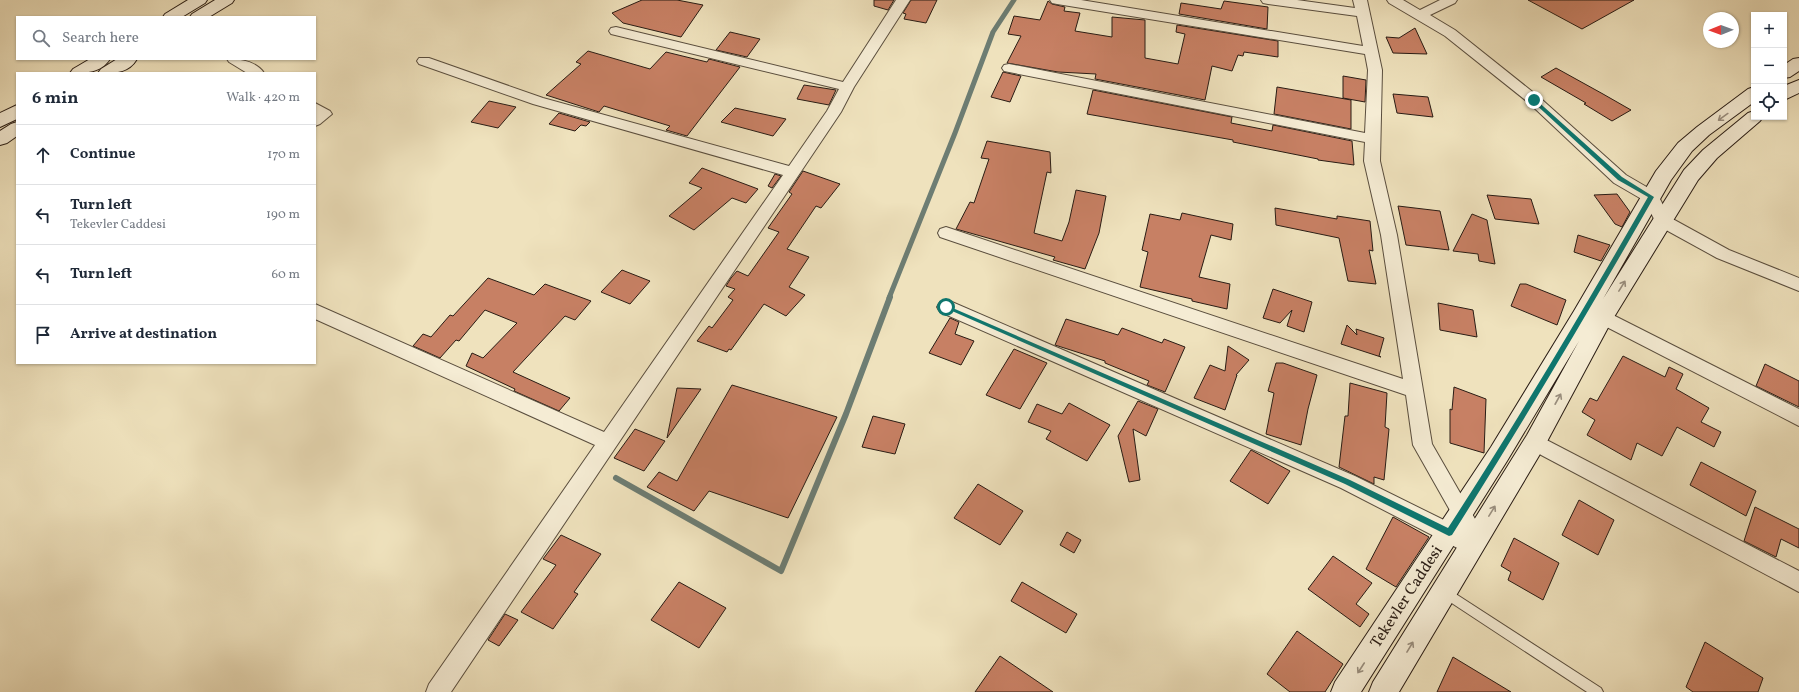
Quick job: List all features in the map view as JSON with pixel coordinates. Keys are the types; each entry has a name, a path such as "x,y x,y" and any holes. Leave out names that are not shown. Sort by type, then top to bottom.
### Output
{"street":[{"path":"173,16 199,0"},
{"path":"200,16 226,0"},
{"path":"437,692 834,112 847,87 903,0"},
{"path":"1057,0 1371,51"},
{"path":"1268,0 1361,6 1374,70 1372,160 1389,236 1423,444 1455,523"},
{"path":"1394,0 1450,33 1534,100 1620,179 1651,197 1663,221 1722,254 1799,285"},
{"path":"1420,15 1450,0"},
{"path":"616,31 847,87"},
{"path":"81,72 100,60"},
{"path":"109,72 128,60"},
{"path":"236,60 255,72"},
{"path":"424,61 538,101 792,172"},
{"path":"1787,71 1799,63"},
{"path":"1009,68 1373,139"},
{"path":"1787,92 1799,84"},
{"name":"Tekevler Caddesi","path":"1344,692 1455,523 1582,317 1663,176 1685,147 1703,131 1751,96"},
{"path":"316,109 325,114 316,120"},
{"path":"0,121 16,112"},
{"path":"1383,692 1535,442 1603,317 1691,175 1710,154 1751,120"},
{"path":"0,139 16,129"},
{"path":"946,233 1414,390"},
{"path":"946,307 1348,482 1455,523 1474,541"},
{"path":"316,311 608,442"},
{"path":"1603,317 1799,418"},
{"path":"1535,442 1799,582"}],"lane":[{"path":"1444,592 1597,692"}],"building":[{"path":"642,0 677,0 703,5 681,37 623,23 612,13"},
{"path":"874,0 894,0 888,10 874,6"},
{"path":"911,0 937,0 926,23 904,19 906,14 903,13"},
{"path":"1528,0 1634,0 1582,29"},
{"path":"1048,1 1052,4 1065,7 1064,11 1080,13 1075,31 1112,37 1112,17 1145,20 1145,58 1178,64 1185,34 1176,32 1177,25 1278,41 1278,57 1244,52 1243,56 1238,55 1232,71 1212,66 1205,100 1095,79 1096,74 1058,72 1007,63 1021,36 1008,34 1014,16 1040,20"},
{"path":"1224,1 1268,7 1267,29 1179,14 1181,3 1221,9"},
{"path":"1415,28 1427,54 1393,53 1386,37 1399,38"},
{"path":"730,32 760,39 747,57 716,50"},
{"path":"588,51 650,69 666,52 707,62 709,59 740,67 687,136 666,130 670,126 604,106 599,112 546,95 581,64 576,62"},
{"path":"1556,68 1631,110 1612,121 1584,104 1586,103 1541,77"},
{"path":"1003,72 1021,76 1010,102 991,97"},
{"path":"1343,76 1366,80 1365,102 1343,98"},
{"path":"804,85 836,90 829,105 797,99"},
{"path":"1277,87 1351,100 1351,129 1274,114"},
{"path":"1093,90 1232,117 1231,123 1272,131 1273,125 1352,141 1354,165 1318,160 1233,142 1233,140 1087,114"},
{"path":"1393,94 1428,97 1433,117 1397,113"},
{"path":"489,101 516,107 498,128 471,122"},
{"path":"735,108 786,119 773,136 721,122"},
{"path":"559,113 590,122 586,126 581,125 575,131 549,124"},
{"path":"987,141 1050,152 1051,173 1047,172 1034,233 1062,241 1069,222 1076,190 1106,196 1099,233 1085,269 1053,260 1055,257 956,229 970,202 974,203 989,159 981,158"},
{"path":"702,168 758,189 746,203 732,198 694,230 669,216 702,188 689,183"},
{"path":"803,171 840,184 821,208 816,206 787,249 809,257 789,287 805,295 786,316 764,304 731,350 729,349 727,352 697,341 709,326 712,328 733,300 728,297 735,289 726,286 731,278 737,271 748,276 779,232 768,228 792,194 789,192"},
{"path":"775,174 781,176 772,188 768,186"},
{"path":"1617,194 1630,212 1622,227 1615,224 1594,195"},
{"path":"1487,195 1531,199 1539,224 1495,219"},
{"path":"1398,206 1440,211 1449,250 1406,245"},
{"path":"1275,208 1337,219 1337,216 1370,221 1373,251 1369,250 1376,284 1348,281 1339,238 1276,225"},
{"path":"1182,213 1233,224 1231,240 1211,235 1199,277 1230,284 1227,309 1140,287 1148,252 1142,250 1150,214 1180,220"},
{"path":"1472,214 1487,220 1495,264 1479,261 1478,254 1453,251"},
{"path":"1578,235 1610,245 1601,261 1574,252"},
{"path":"622,270 650,281 630,304 601,292"},
{"path":"488,278 534,295 545,284 591,301 575,320 565,316 513,372 570,398 559,411 514,391 515,389 466,366 472,353 483,358 517,323 485,310 459,341 456,340 440,358 413,346 423,334 431,337 450,315 453,316"},
{"path":"1520,284 1526,284 1566,300 1557,325 1511,306"},
{"path":"1273,289 1312,302 1304,332 1287,326 1292,310 1280,323 1263,318"},
{"path":"1438,303 1473,310 1477,337 1440,330"},
{"path":"950,318 959,322 955,334 974,341 961,365 929,353"},
{"path":"1066,319 1118,335 1122,328 1162,343 1164,339 1185,347 1165,392 1147,385 1149,381 1105,363 1105,361 1055,345"},
{"path":"1347,325 1357,335 1356,329 1384,338 1379,356 1381,357 1341,344"},
{"path":"1228,346 1249,360 1236,375 1225,410 1194,398 1210,365 1225,371"},
{"path":"1014,349 1047,363 1020,409 986,395"},
{"path":"1623,356 1665,377 1669,367 1683,374 1676,389 1709,408 1701,422 1721,432 1714,447 1677,427 1662,456 1637,443 1631,460 1587,435 1595,420 1582,412 1590,398 1597,401"},
{"path":"1276,363 1283,363 1317,375 1301,445 1266,434 1274,393 1268,391"},
{"path":"1765,364 1799,381 1799,407 1756,386"},
{"path":"1350,383 1387,393 1385,427 1389,429 1384,480 1374,477 1374,484 1339,467 1345,416 1348,416"},
{"path":"732,385 837,417 788,518 709,491 694,511 647,487 659,472 677,481"},
{"path":"1454,387 1486,399 1484,453 1450,443 1450,409 1452,410"},
{"path":"677,388 701,389 667,438"},
{"path":"1138,401 1158,409 1146,436 1133,429 1140,480 1129,482 1118,436"},
{"path":"1069,403 1110,425 1087,461 1046,439 1051,431 1028,422 1037,404 1062,414"},
{"path":"873,416 905,424 895,454 862,447"},
{"path":"635,429 665,441 644,471 614,458"},
{"path":"1251,450 1290,471 1268,504 1230,481"},
{"path":"1701,462 1756,491 1746,516 1690,485"},
{"path":"978,484 1023,511 1000,545 954,518"},
{"path":"1579,500 1614,520 1598,555 1562,535"},
{"path":"1755,507 1799,529 1799,548 1781,539 1776,557 1744,541"},
{"path":"1393,517 1429,537 1396,587 1366,569"},
{"path":"1067,532 1081,540 1074,553 1060,545"},
{"path":"561,535 601,554 574,592 578,594 553,629 521,612 556,565 543,559"},
{"path":"1514,538 1559,563 1543,600 1508,580 1511,572 1501,566"},
{"path":"1333,556 1372,583 1356,604 1369,614 1360,627 1308,589"},
{"path":"679,582 726,608 699,648 651,620"},
{"path":"1022,582 1077,614 1066,633 1011,601"},
{"path":"505,614 518,620 499,646 488,640"},
{"path":"1297,631 1343,664 1325,692 1290,692 1267,674"},
{"path":"1705,642 1763,678 1758,692 1693,692 1686,687"},
{"path":"1000,656 1053,692 975,692"},
{"path":"1453,657 1511,692 1437,692"}],"waterway":[{"path":"889,298 955,133 993,32 1014,0"},
{"path":"616,478 781,571 846,414 890,297"}],"route":[{"path":"946,307 1348,482 1449,532 1499,454 1582,317 1651,197 1620,179 1534,100"}]}
